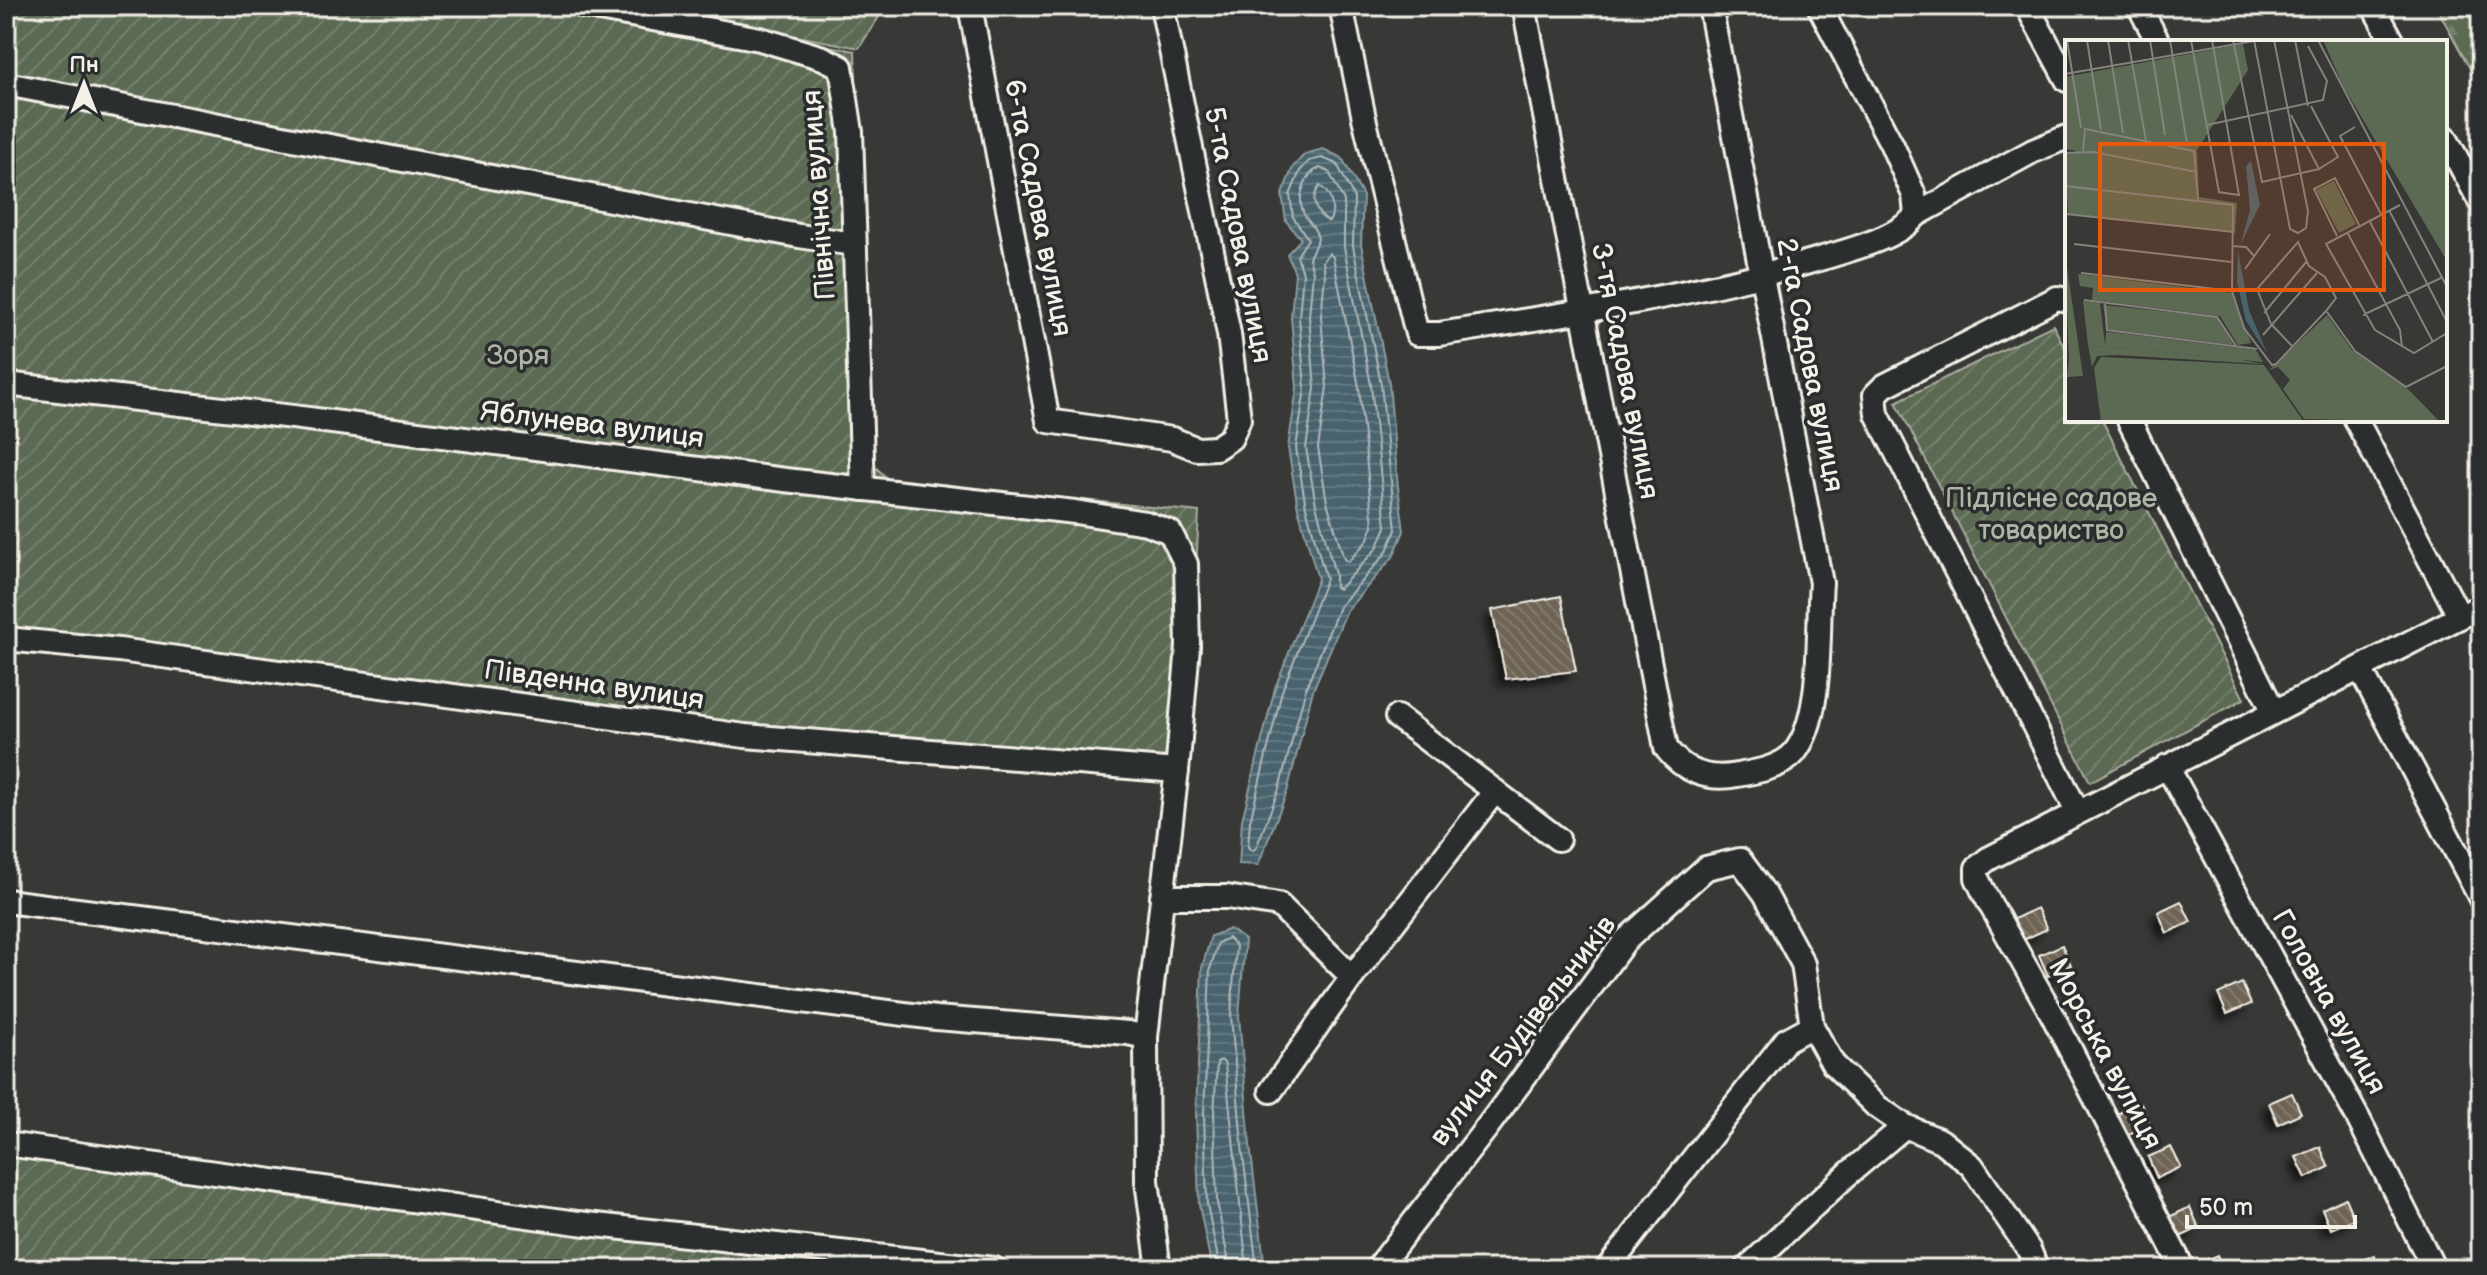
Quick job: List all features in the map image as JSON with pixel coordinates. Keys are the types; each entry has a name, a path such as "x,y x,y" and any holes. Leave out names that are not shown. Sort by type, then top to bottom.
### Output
{"street":[{"name":"Північна вулиця","path":"583,6 760,39 823,58 841,67 851,132 863,489"},
{"name":"6-та Садова вулиця","path":"970,6 1048,421 1172,439 1197,449"},
{"name":"5-та Садова вулиця","path":"1162,6 1229,334 1239,419 1231,438 1216,448 1197,449"},
{"path":"1341,6 1364,118 1417,334 1439,334 1584,312 1762,276 1860,247 1910,223 1916,215 2033,151 2065,138"},
{"name":"3-тя Садова вулиця","path":"1524,6 1666,748"},
{"name":"2-га Садова вулиця","path":"1666,748 1677,763 1699,775 1732,776 1772,767 1793,755 1803,737 1814,699 1818,667 1821,583 1710,6"},
{"path":"1819,6 1892,145 1914,195 1916,215"},
{"path":"2027,6 2065,76"},
{"path":"2139,6 2157,40"},
{"path":"2373,6 2392,40"},
{"path":"6,84 854,244"},
{"path":"2447,141 2481,203"},
{"path":"2065,300 2057,298 1884,386 1875,395 1877,414 2077,811 2481,606"},
{"name":"Яблунева вулиця","path":"6,384 1146,523 1170,532 1186,564 1188,646 1177,771"},
{"path":"2130,422 2273,710"},
{"path":"2357,422 2460,617"},
{"name":"Південна вулиця","path":"6,639 119,650 745,736 1177,771"},
{"path":"2360,669 2481,899"},
{"path":"1397,717 1558,839"},
{"name":"Головна вулиця","path":"2167,766 2360,1122 2434,1269"},
{"path":"1159,1269 1147,1181 1146,1037 1177,771"},
{"path":"1271,1091 1352,977 1495,791"},
{"name":"Морська вулиця","path":"2077,811 1988,859 1977,868 1977,878 2052,1014 2183,1269"},
{"name":"вулиця Будівельників","path":"1377,1269 1625,941 1706,868 1740,860 1765,894 1803,964 1812,1026"},
{"path":"1162,897 1227,897 1279,905 1352,977"},
{"path":"6,901 936,1018 1146,1037"},
{"path":"1607,1269 1786,1040 1812,1026 1833,1064 1876,1106 1905,1126 1941,1141 1972,1166 2029,1250 2037,1269"},
{"path":"1746,1269 1848,1174 1905,1126"},
{"path":"6,1144 578,1223 994,1269"}],"green space":[{"name":"Зоря","path":"6,6 624,6 855,51 869,461 889,480 1199,512 1185,780 6,646"},
{"path":"641,6 886,6 859,48"},
{"path":"2436,6 2481,6 2481,89"},
{"name":"Підлісне садове товариство","path":"2053,325 2065,348 2065,422 2103,422 2244,699 2090,782 1896,402"},
{"path":"6,1155 917,1269 6,1269"}],"water":[{"path":"1323,149 1342,158 1363,196 1361,244 1389,383 1404,531 1393,557 1347,610 1313,690 1287,792 1258,865 1239,864 1242,820 1275,688 1318,579 1298,508 1288,448 1297,388 1291,317 1295,273 1287,254 1301,239 1286,221 1282,194 1293,167 1305,154"},
{"path":"1230,929 1245,940 1239,1016 1265,1269 1212,1269 1199,1205 1196,1114 1202,968 1211,936"}],"building":[{"path":"1561,596 1576,671 1506,679 1492,610"},
{"path":"2181,901 2191,922 2167,933 2158,912"},
{"path":"2037,908 2047,929 2023,940 2014,919"},
{"path":"2062,945 2071,965 2048,976 2039,955"},
{"path":"2242,983 2251,1004 2227,1014 2218,994"},
{"path":"2292,1093 2301,1113 2278,1124 2269,1103"},
{"path":"2141,1103 2150,1124 2127,1135 2117,1114"},
{"path":"2171,1147 2181,1167 2157,1178 2148,1157"},
{"path":"2320,1147 2329,1167 2306,1178 2296,1157"},
{"path":"2345,1198 2354,1219 2331,1229 2322,1209"},
{"path":"2190,1207 2199,1228 2176,1239 2167,1218"},
{"path":"2217,1255 2223,1269 2196,1269 2194,1265"},
{"path":"2374,1255 2381,1269 2353,1269 2351,1265"}]}
